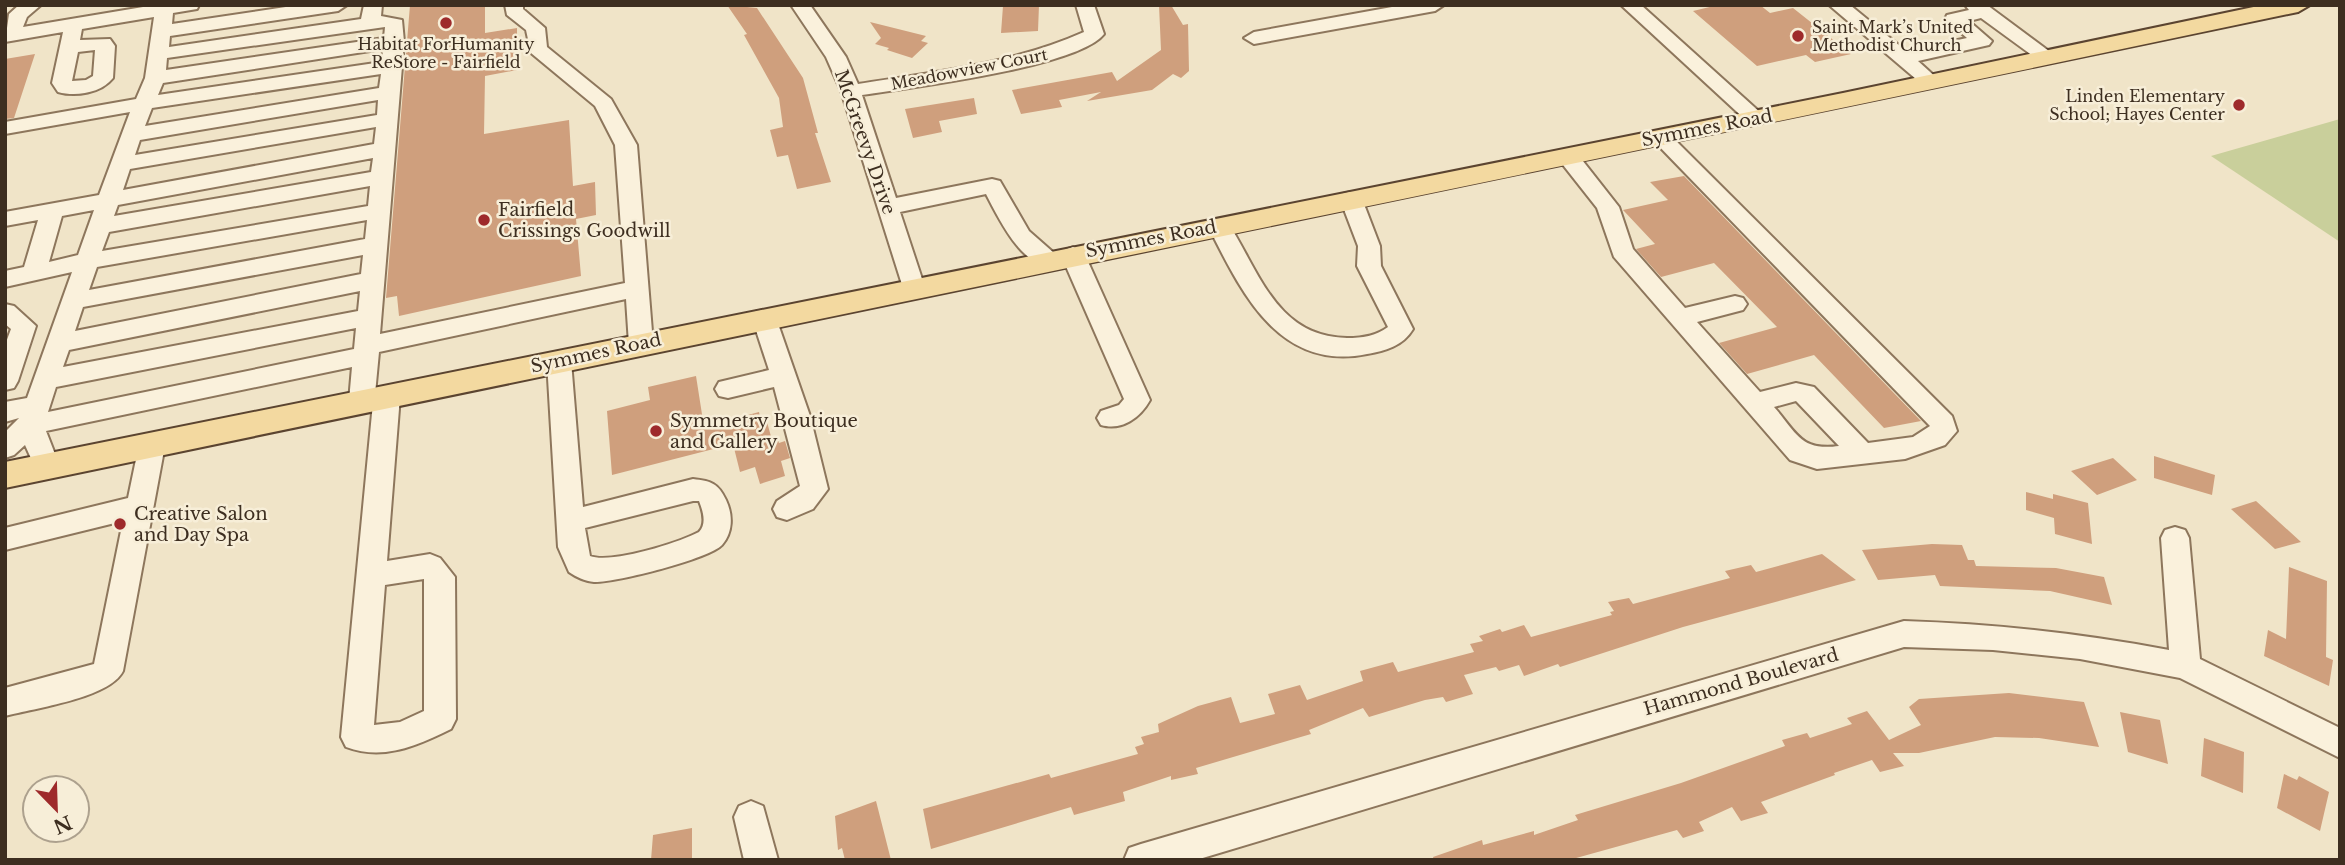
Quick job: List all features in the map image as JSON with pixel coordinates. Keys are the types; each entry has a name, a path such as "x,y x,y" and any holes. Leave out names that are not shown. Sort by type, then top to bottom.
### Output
{"main road":[{"name":"Symmes Road","path":"5,475 764,318 1756,119 2298,5"}],"street":[{"path":"8,35 164,7 190,5"},
{"path":"159,43 338,5"},
{"path":"514,5 514,11 535,28 538,49 604,103 626,145 642,344"},
{"name":"McGreevy Drive","path":"800,5 836,57 852,91 914,288"},
{"name":"Meadowview Court","path":"852,91 1027,61 1064,49 1094,34 1085,5"},
{"path":"1254,38 1436,5"},
{"path":"1838,5 1930,81"},
{"path":"1903,58 1982,41 1935,5"},
{"path":"5,448 34,415 142,104 155,78 164,7"},
{"path":"1633,8 1756,119"},
{"path":"1954,19 1979,9 2047,57"},
{"path":"159,43 372,14 395,24 366,351 375,399 370,576 357,737 376,741 409,735 440,719 441,577 430,566 370,576"},
{"path":"70,47 99,41 105,46 103,78 99,82 77,89 65,88 62,83 74,23"},
{"path":"155,78 394,42"},
{"path":"142,104 392,66"},
{"path":"95,111 99,82"},
{"path":"131,135 390,92"},
{"path":"121,164 387,119"},
{"path":"1567,156 1608,207 1622,252 1752,403 1805,456 1816,459 1900,450 1936,439 1944,431 1943,423 1661,136"},
{"path":"5,219 384,149"},
{"path":"99,226 382,177"},
{"path":"888,207 992,186 1020,236 1062,258 1137,400 1128,412 1110,418"},
{"path":"1219,226 1247,278 1271,314 1289,332 1315,344 1359,346 1396,336 1401,329 1369,266 1369,246 1351,199"},
{"path":"5,381 24,326 5,310 18,276 52,210"},
{"path":"18,276 87,261 379,211"},
{"path":"73,300 376,245"},
{"path":"58,343 373,280"},
{"path":"5,412 34,415 366,351 637,288"},
{"path":"1679,318 1735,304"},
{"path":"46,380 369,317"},
{"path":"764,318 807,452 814,489 803,502 787,509"},
{"path":"559,361 570,521 572,547 579,565 591,570 609,569 695,547 710,539 718,527 714,500 707,491 693,490 570,521"},
{"path":"728,390 784,375"},
{"path":"1752,403 1796,392 1805,394 1862,454"},
{"path":"34,415 47,467"},
{"path":"5,702 99,678 108,671 152,445"},
{"path":"5,539 140,506"},
{"path":"2175,538 2185,666"},
{"name":"Hammond Boulevard","path":"1141,860 1213,850 1904,634 1993,637 2080,646 2185,666 2340,744"},
{"path":"751,817 761,860"}],"lane":[{"path":"8,35 18,14 32,5"},
{"path":"1633,8 1656,5"},
{"path":"5,128 142,104"}],"green space":[{"path":"2340,119 2340,242 2211,156"}],"building":[{"path":"410,5 485,5 485,33 517,28 517,70 485,76 484,134 569,120 573,186 595,182 596,215 576,219 581,276 399,316 397,296 386,298"},
{"path":"727,5 757,8 803,78 818,133 815,133 831,182 797,189 788,155 777,157 770,130 783,127 779,98 744,35 747,34"},
{"path":"1039,5 1038,31 1001,33 1003,6"},
{"path":"1159,5 1171,5 1183,25 1188,24 1189,71 1181,78 1173,74 1152,90 1087,101 1101,92 1059,100 1062,107 1021,114 1012,90 1112,72 1117,81 1161,50"},
{"name":"Saint Mark’s United Methodist Church","path":"1718,5 1760,5 1770,13 1793,8 1851,54 1815,62 1806,55 1757,66 1693,11"},
{"path":"870,22 926,36 921,41 928,43 912,58 887,50 889,48 875,44 881,38"},
{"path":"35,54 14,118 5,119 5,59"},
{"path":"974,98 977,114 939,121 942,132 913,138 905,109"},
{"path":"1684,176 1921,421 1884,428 1814,355 1747,374 1719,343 1777,327 1714,263 1661,277 1636,249 1655,244 1623,210 1668,200 1650,182"},
{"name":"Symmetry Boutique and Gallery","path":"696,376 704,427 759,412 760,417 765,415 772,440 777,438 779,443 785,441 790,458 781,461 785,476 760,484 755,467 740,472 733,444 612,475 607,411 650,400 648,387"},
{"path":"2154,456 2215,475 2212,495 2154,478"},
{"path":"2113,458 2137,480 2097,495 2071,471"},
{"path":"2026,492 2053,499 2053,494 2088,503 2092,544 2055,534 2054,518 2026,510"},
{"path":"2256,501 2301,542 2275,549 2231,509"},
{"path":"1932,544 1962,545 1968,560 1974,560 1976,566 2056,568 2104,577 2112,605 2050,591 1940,586 1935,575 1878,580 1862,550"},
{"path":"1822,554 1856,580 1683,627 1524,676 1519,665 1499,671 1496,667 1464,675 1473,694 1446,702 1443,697 1425,700 1369,717 1363,708 1309,730 1311,734 1196,768 1198,774 1171,780 1171,776 1123,792 1125,801 1074,815 1071,807 931,849 923,809 1049,774 1051,778 1138,754 1135,747 1144,744 1141,737 1159,732 1158,724 1198,706 1231,697 1240,723 1275,714 1268,694 1300,685 1307,700 1363,681 1360,671 1393,662 1398,672 1474,652 1470,644 1483,641 1479,636 1500,629 1502,632 1524,625 1531,637 1612,615 1610,612 1614,611 1608,602 1629,598 1633,604 1730,578 1725,571 1751,565 1756,572"},
{"path":"2289,567 2327,581 2326,657 2333,660 2329,686 2264,656 2268,630 2286,639"},
{"path":"2009,693 2084,702 2099,747 2039,738 1995,737 1919,753 1893,753 1904,766 1880,772 1872,760 1761,802 1768,813 1741,821 1732,807 1699,822 1704,831 1683,838 1677,830 1569,860 1434,860 1433,857 1482,840 1483,845 1534,831 1534,835 1578,820 1575,815 1681,783 1785,746 1782,740 1807,733 1810,738 1852,724 1847,718 1867,711 1889,740 1921,725 1909,707 1919,699"},
{"path":"2120,712 2160,720 2168,764 2128,752"},
{"path":"2204,738 2244,752 2243,793 2201,776"},
{"path":"2284,774 2297,780 2299,776 2329,792 2320,831 2277,808"},
{"path":"876,801 891,860 845,860 842,848 838,850 835,816"},
{"path":"692,828 692,860 651,860 653,835"}],"place":[{"name":"Habitat ForHumanity ReStore - Fairfield","path":"446,23"},
{"name":"Saint Mark’s United Methodist Church","path":"1798,36"},
{"name":"Linden Elementary School; Hayes Center","path":"2239,105"},
{"name":"Fairfield Crissings Goodwill","path":"484,220"},
{"name":"Symmetry Boutique and Gallery","path":"656,431"},
{"name":"Creative Salon and Day Spa","path":"120,524"}]}
